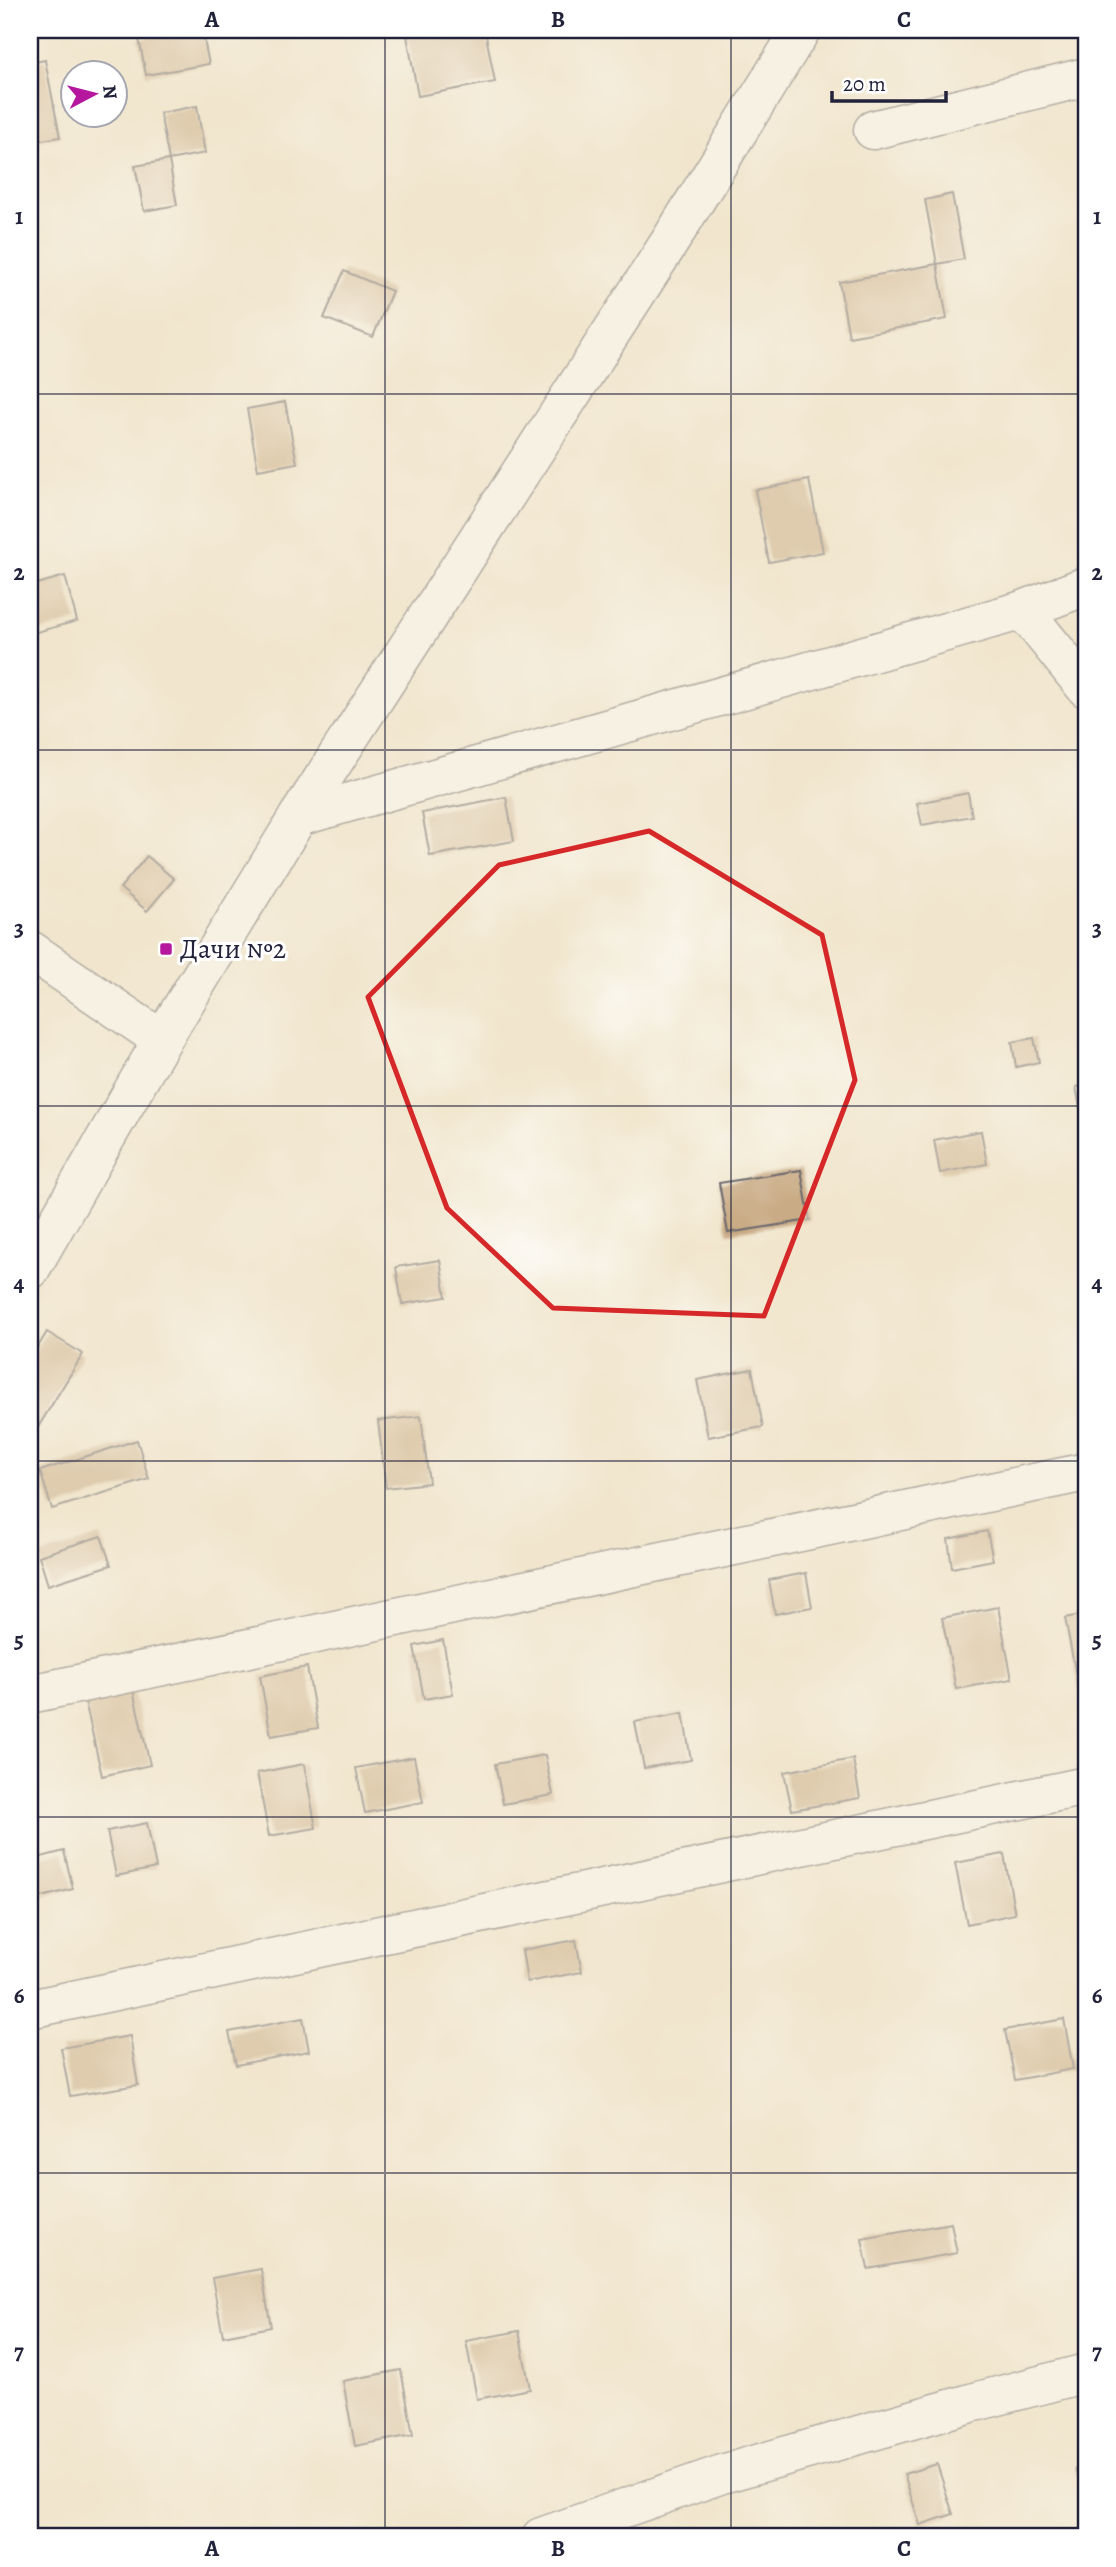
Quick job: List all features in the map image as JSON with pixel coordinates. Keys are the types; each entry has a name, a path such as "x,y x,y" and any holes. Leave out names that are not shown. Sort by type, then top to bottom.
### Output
{"street":[{"path":"30,1270 162,1040 298,817 669,243 801,30"},
{"path":"873,130 1086,77"},
{"path":"298,817 1023,610 1086,586"},
{"path":"1023,610 1086,688"},
{"path":"30,950 162,1040"},
{"path":"30,1694 1086,1472"},
{"path":"30,2009 1086,1786"},
{"path":"541,2537 722,2474 1086,2373"}],"highlighted area":[{"path":"649,831 822,935 855,1080 764,1316 553,1308 447,1208 368,997 499,865"}],"building":[{"path":"202,30 209,64 146,75 139,39"},
{"path":"406,30 485,30 495,82 418,96"},
{"path":"45,60 60,137 30,142 30,63"},
{"path":"197,106 205,153 169,160 160,113"},
{"path":"169,160 177,205 144,211 135,166"},
{"path":"952,194 964,259 937,264 925,200"},
{"path":"937,264 947,319 849,337 839,282"},
{"path":"344,271 392,291 373,337 324,318"},
{"path":"285,402 297,463 258,470 247,409"},
{"path":"809,480 823,552 769,562 755,490"},
{"path":"65,576 77,621 33,633 30,620 30,586"},
{"path":"968,793 972,816 922,825 917,803"},
{"path":"506,797 514,841 430,856 422,813"},
{"path":"147,856 174,879 147,911 120,888"},
{"path":"1034,1038 1039,1062 1016,1067 1012,1042"},
{"path":"1086,1085 1086,1128 1084,1129 1076,1087"},
{"path":"981,1131 987,1164 940,1173 934,1140"},
{"path":"801,1170 810,1220 728,1233 719,1183"},
{"path":"440,1260 446,1297 402,1304 396,1267"},
{"path":"47,1332 83,1354 32,1437 30,1360"},
{"path":"752,1369 763,1427 708,1437 697,1380"},
{"path":"421,1416 429,1483 386,1488 378,1421"},
{"path":"137,1440 149,1479 52,1509 40,1471"},
{"path":"987,1531 993,1560 952,1568 948,1539"},
{"path":"101,1536 111,1565 48,1585 39,1556"},
{"path":"806,1573 812,1607 775,1614 769,1580"},
{"path":"998,1607 1012,1679 956,1689 942,1618"},
{"path":"1086,1614 1086,1690 1079,1691 1065,1618"},
{"path":"443,1640 453,1694 424,1699 414,1646"},
{"path":"307,1667 318,1728 271,1736 260,1676"},
{"path":"132,1686 150,1765 102,1776 84,1697"},
{"path":"683,1713 691,1760 644,1768 635,1722"},
{"path":"545,1755 553,1795 503,1804 495,1764"},
{"path":"414,1757 423,1802 365,1813 356,1768"},
{"path":"853,1759 860,1798 792,1810 784,1772"},
{"path":"304,1764 316,1828 269,1836 257,1773"},
{"path":"147,1823 156,1868 116,1876 107,1831"},
{"path":"64,1851 73,1889 30,1900 30,1860"},
{"path":"1004,1854 1015,1914 967,1924 955,1863"},
{"path":"576,1940 582,1972 527,1982 522,1950"},
{"path":"303,2018 309,2051 236,2065 229,2032"},
{"path":"1064,2019 1073,2069 1015,2080 1005,2030"},
{"path":"130,2036 138,2085 70,2096 61,2048"},
{"path":"951,2223 957,2253 868,2269 862,2239"},
{"path":"261,2269 271,2327 223,2336 212,2278"},
{"path":"519,2331 530,2389 477,2399 466,2341"},
{"path":"401,2370 413,2435 355,2446 343,2381"},
{"path":"937,2464 953,2514 920,2525 904,2474"},
{"path":"1086,2465 1086,2501 1075,2469"}],"place":[{"name":"Дачи №2","path":"166,949"}]}
